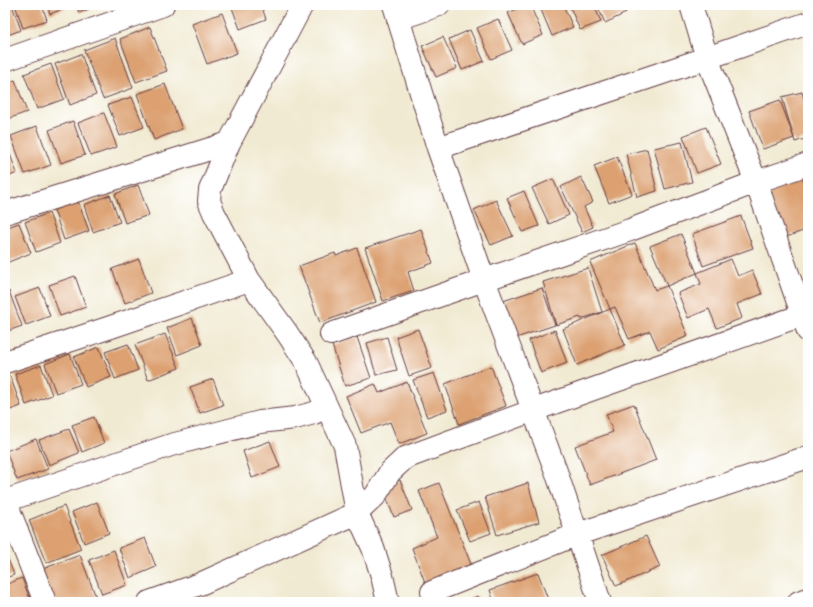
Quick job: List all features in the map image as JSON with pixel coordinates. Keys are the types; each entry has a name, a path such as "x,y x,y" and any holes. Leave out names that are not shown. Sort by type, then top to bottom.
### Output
{"street":[{"path":"5,60 163,5"},
{"path":"302,5 229,143 210,190 209,201 249,280 306,362 345,446 357,513 373,548 388,602"},
{"path":"439,5 396,12 438,148 484,280 556,470 600,602"},
{"path":"150,602 200,584 357,513 375,496 390,472 405,458 534,410 806,320 756,182 707,58 691,5"},
{"path":"438,148 808,23"},
{"path":"5,213 229,143"},
{"path":"331,334 630,230 756,182 808,164"},
{"path":"5,362 249,280"},
{"path":"45,602 5,500 171,444 260,422 295,418 314,413 326,407"},
{"path":"432,592 578,534 808,457"},
{"path":"799,602 808,599"}],"building":[{"path":"5,5 12,5 21,30 5,36"},
{"path":"15,5 42,5 47,20 23,28"},
{"path":"47,5 73,5 50,14"},
{"path":"77,5 99,5 79,13"},
{"path":"231,5 261,5 266,19 240,29"},
{"path":"526,5 530,5 543,35 522,44 508,13"},
{"path":"539,5 563,5 573,27 552,36"},
{"path":"569,5 594,5 601,22 580,30"},
{"path":"597,5 622,5 626,13 605,23"},
{"path":"635,5 650,5 637,10"},
{"path":"222,13 237,53 207,64 192,24"},
{"path":"498,19 512,50 491,59 477,28"},
{"path":"150,27 167,71 136,82 120,39"},
{"path":"470,30 484,61 462,70 449,39"},
{"path":"443,37 457,68 436,77 422,46"},
{"path":"115,38 133,88 103,99 84,50"},
{"path":"81,54 96,95 70,105 55,64"},
{"path":"51,64 64,99 37,109 24,74"},
{"path":"15,80 27,112 5,120 5,83"},
{"path":"165,84 182,129 154,140 137,94"},
{"path":"802,92 808,114 808,138 795,142 782,97"},
{"path":"132,97 144,127 120,136 108,105"},
{"path":"780,100 794,138 763,149 749,111"},
{"path":"104,113 117,147 91,156 78,123"},
{"path":"73,121 85,155 61,163 49,130"},
{"path":"37,126 51,165 25,174 11,136"},
{"path":"706,127 721,164 697,173 683,136"},
{"path":"5,141 17,173 5,178"},
{"path":"682,142 692,182 665,189 654,148"},
{"path":"647,149 657,191 637,197 626,154"},
{"path":"617,157 632,194 609,203 594,166"},
{"path":"802,176 808,194 808,229 784,238 766,189"},
{"path":"581,177 593,202 584,207 593,227 582,232 561,187"},
{"path":"553,179 569,215 549,224 532,188"},
{"path":"138,185 149,215 125,223 115,194"},
{"path":"524,191 539,226 522,232 507,198"},
{"path":"110,195 120,222 93,232 84,205"},
{"path":"496,200 513,236 491,245 474,210"},
{"path":"78,201 89,231 64,240 54,210"},
{"path":"49,213 60,243 36,252 25,222"},
{"path":"741,216 753,248 703,266 692,234"},
{"path":"19,223 31,253 6,263 5,228"},
{"path":"421,229 433,263 408,272 414,291 383,301 365,248"},
{"path":"681,234 697,273 667,286 650,246"},
{"path":"635,243 655,290 667,286 688,336 658,349 650,331 629,339 615,307 610,309 590,262"},
{"path":"357,248 376,302 320,323 299,266 335,253 336,256"},
{"path":"139,259 151,293 125,303 112,269"},
{"path":"731,259 738,276 752,270 762,294 737,304 742,318 717,328 709,309 688,318 678,293 701,284 697,273"},
{"path":"588,268 602,312 556,325 543,282"},
{"path":"75,276 86,307 60,316 49,285"},
{"path":"40,288 50,316 26,325 15,297"},
{"path":"542,288 555,325 516,338 503,301"},
{"path":"9,291 22,326 5,332 5,293"},
{"path":"610,309 625,345 577,365 563,329"},
{"path":"192,318 202,345 177,355 167,328"},
{"path":"418,329 432,368 409,376 396,337"},
{"path":"555,330 567,363 541,373 529,340"},
{"path":"165,334 179,368 148,380 135,345"},
{"path":"357,337 371,378 345,386 332,345"},
{"path":"387,337 397,370 376,375 367,343"},
{"path":"128,344 138,370 115,379 105,352"},
{"path":"99,347 111,377 86,387 74,357"},
{"path":"70,354 81,384 56,393 45,364"},
{"path":"41,365 52,395 26,405 15,374"},
{"path":"491,366 506,406 459,424 445,384"},
{"path":"434,373 447,410 427,417 413,380"},
{"path":"10,376 21,406 5,412 5,378"},
{"path":"213,379 223,405 200,413 190,387"},
{"path":"407,382 427,433 399,444 390,422 361,433 346,396 375,384 379,393"},
{"path":"634,404 656,460 590,485 575,446 613,432 606,414"},
{"path":"94,417 104,443 82,452 72,425"},
{"path":"69,429 79,453 49,465 39,440"},
{"path":"36,439 48,469 17,480 6,451"},
{"path":"270,441 280,467 252,478 243,451"},
{"path":"400,480 412,510 394,517 382,487"},
{"path":"439,483 472,567 426,585 412,548 437,537 419,491"},
{"path":"528,483 539,522 497,535 485,497"},
{"path":"97,502 109,533 84,543 72,512"},
{"path":"479,502 491,533 470,541 457,510"},
{"path":"64,506 81,549 46,563 29,520"},
{"path":"646,536 660,567 616,586 602,555"},
{"path":"145,538 156,567 130,578 119,548"},
{"path":"114,550 127,585 102,594 89,560"},
{"path":"5,551 14,575 5,578"},
{"path":"80,555 96,597 84,602 49,602 37,571"},
{"path":"538,573 549,602 494,602 490,590"},
{"path":"22,578 31,602 5,602 5,585"},
{"path":"478,596 480,602 462,602"}]}
